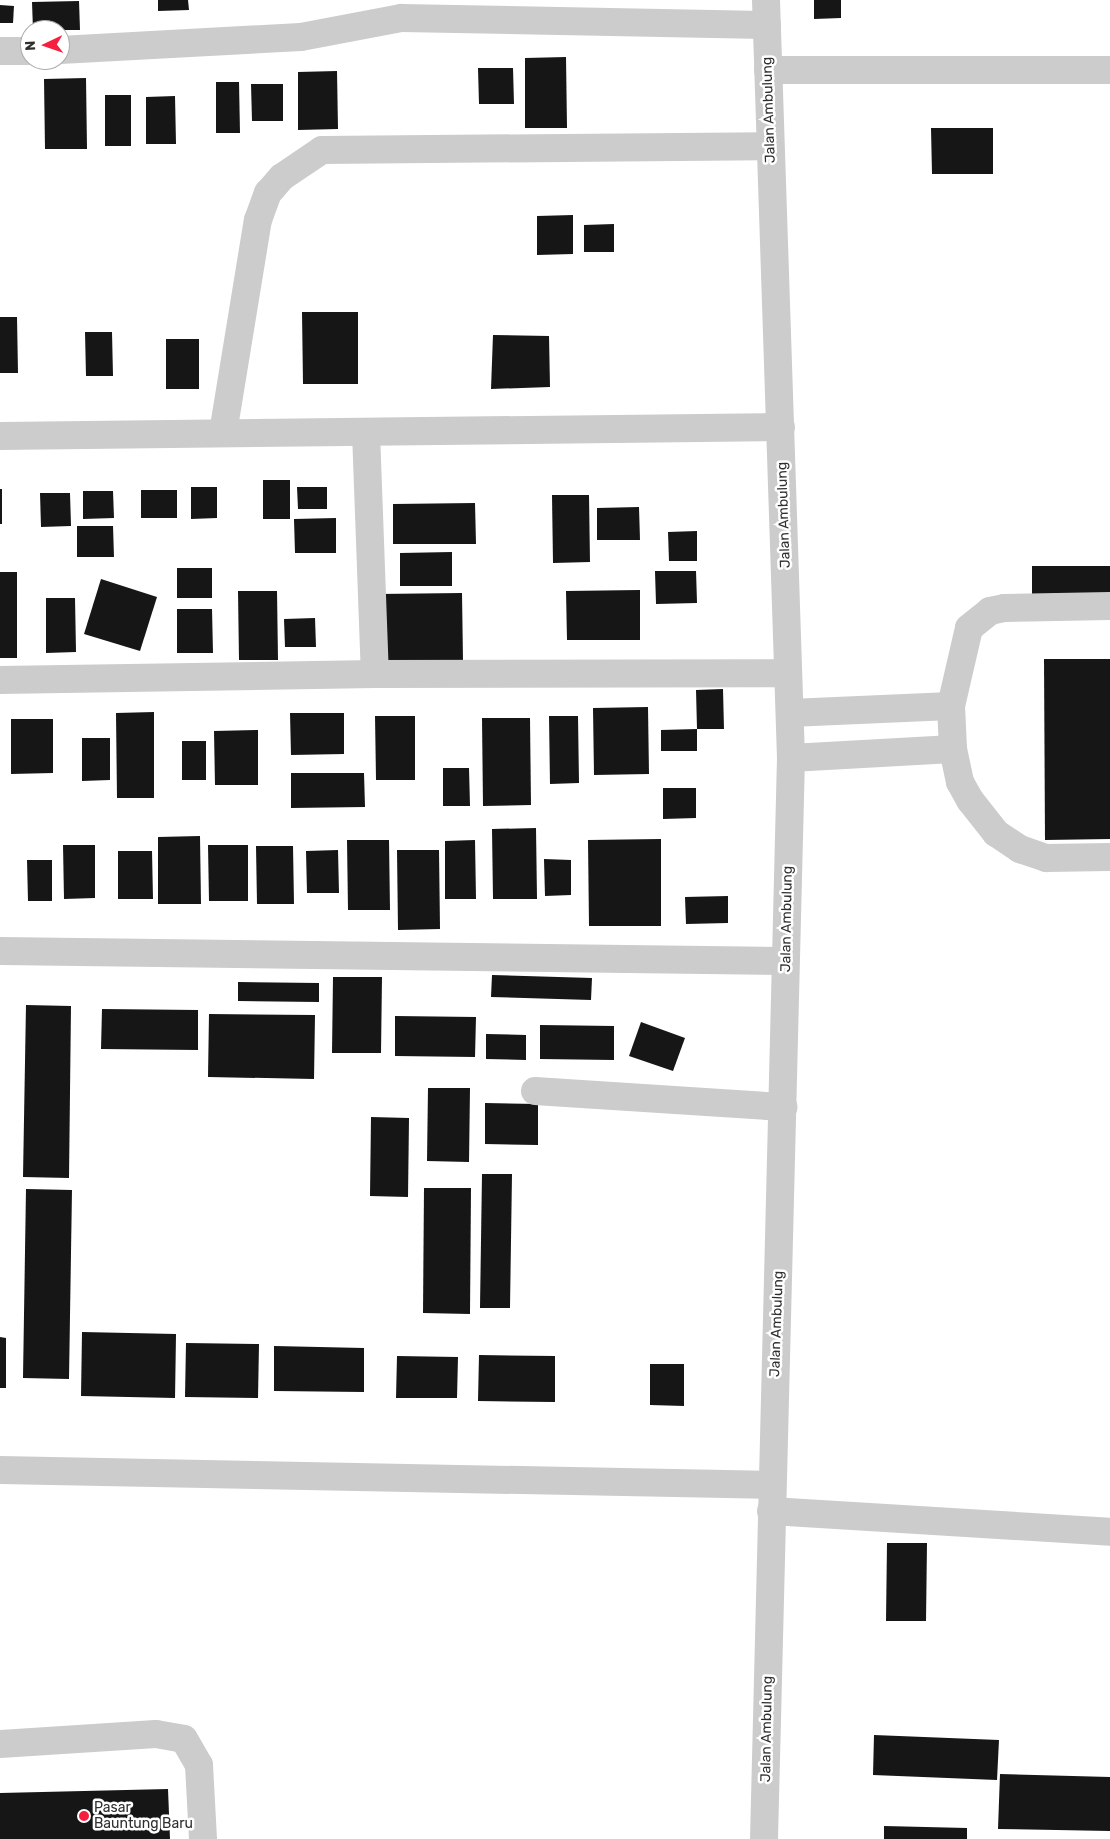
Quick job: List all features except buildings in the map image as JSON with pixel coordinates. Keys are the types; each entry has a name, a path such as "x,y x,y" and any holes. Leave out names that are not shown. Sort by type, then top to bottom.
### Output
{"street":[{"path":"70,50 302,38 401,18 767,13"},
{"name":"Jalan Ambulung","path":"764,1839 791,758 767,13"},
{"path":"0,51 20,51"},
{"path":"768,70 1110,70"},
{"path":"223,433 258,220 268,194 282,177 322,150 770,146"},
{"path":"0,436 781,427"},
{"path":"366,432 375,674"},
{"path":"1110,606 1004,608 990,611 969,628 951,706 953,749 960,782 970,800 996,833 1020,850 1046,858 1110,856"},
{"path":"0,680 375,674 788,673"},
{"path":"790,713 951,706"},
{"path":"791,758 953,749"},
{"path":"0,951 785,961"},
{"path":"535,1091 783,1107"},
{"path":"0,1470 772,1485"},
{"path":"771,1512 1110,1532"},
{"path":"0,1744 156,1734 184,1739 199,1764 203,1839"}],"place":[{"name":"Pasar Bauntung Baru","path":"84,1816"}]}
